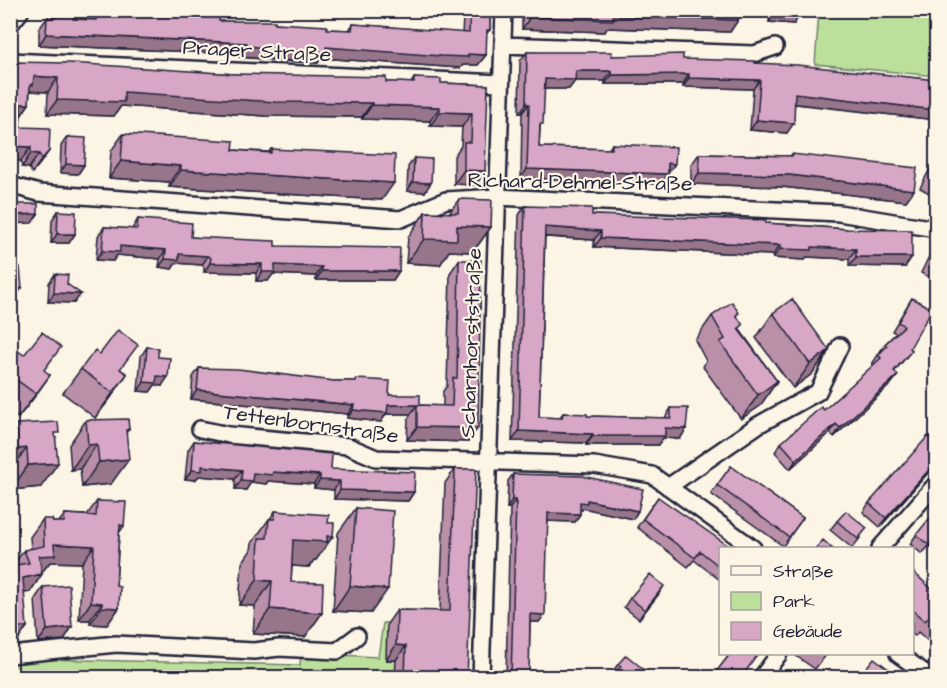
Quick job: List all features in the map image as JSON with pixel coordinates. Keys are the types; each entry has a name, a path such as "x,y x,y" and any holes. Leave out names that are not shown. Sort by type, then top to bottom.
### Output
{"main road":[{"path":"10,20 18,10"}],"street":[{"name":"Scharnhorststraße","path":"481,678 504,10"},
{"path":"503,45 744,54 775,47"},
{"name":"Prager Straße","path":"10,61 501,83"},
{"name":"Richard-Dehmel-Straße","path":"10,185 39,194 401,219 446,201 497,197 839,213 936,229"},
{"path":"668,487 758,425 818,392 840,346"},
{"name":"Tettenbornstraße","path":"200,429 229,435 348,446 376,458 594,465 652,475 750,547"},
{"path":"882,547 936,484"},
{"path":"10,655 116,644 254,651 279,648 337,651 357,636"},
{"path":"761,678 778,655"},
{"path":"899,655 925,676"}],"green space":[{"path":"819,11 933,11 929,49 936,50 936,76 815,64"},
{"path":"383,623 460,624 459,677 11,678 10,661 43,659 300,665 301,653 378,657"}],"building":[{"path":"55,10 73,10 73,19 96,20 97,13 134,14 135,10 165,10 192,12 192,17 219,18 219,21 275,21 275,23 352,30 353,24 469,33 470,10 490,10 490,30 487,30 486,55 468,54 468,57 326,47 326,52 300,51 247,46 247,43 46,34 47,18 55,18"},
{"path":"530,10 738,10 738,20 613,16 613,20 530,17"},
{"path":"776,10 801,10 800,15 775,13"},
{"path":"527,52 612,52 612,56 683,54 683,59 755,61 755,63 797,65 936,80 936,110 795,93 794,123 757,120 760,80 689,78 689,74 612,75 612,71 576,71 575,80 545,79 543,124 540,124 539,147 612,149 612,144 676,147 675,164 668,163 668,174 527,169 529,104 526,104"},
{"path":"10,62 69,63 235,74 386,77 386,82 414,83 414,78 441,79 441,83 488,85 485,171 464,170 464,142 471,142 472,113 440,112 440,107 372,105 372,103 276,102 124,92 124,102 57,100 58,78 34,76 33,85 30,85 29,104 21,104 20,127 50,128 49,151 42,159 39,154 31,153 31,147 10,146"},
{"path":"123,134 234,141 233,150 271,153 271,149 395,155 394,183 181,170 181,166 121,161"},
{"path":"67,137 86,138 84,165 66,164"},
{"path":"699,154 792,156 792,154 917,168 914,190 790,175 699,173"},
{"path":"414,158 432,159 431,183 413,182"},
{"path":"459,199 492,200 491,227 457,226 457,240 424,239 425,212 458,213"},
{"path":"10,204 38,204 38,214 15,215 15,236 10,236"},
{"path":"525,206 592,208 592,215 766,220 766,223 847,229 912,230 912,257 856,257 856,249 812,247 812,250 780,249 780,245 601,238 601,231 545,227 539,417 562,418 563,413 587,414 587,416 671,418 671,408 688,408 686,429 665,428 665,436 593,436 593,434 519,431"},
{"path":"58,211 76,212 75,234 57,234"},
{"path":"138,219 192,223 191,237 275,241 275,246 400,248 399,271 322,271 322,267 275,265 275,272 262,272 262,264 210,263 211,258 208,256 179,254 179,260 165,259 166,250 120,246 120,252 102,251 104,227 137,229"},
{"path":"459,260 481,260 478,428 417,427 417,405 452,406 453,378 457,378"},
{"path":"20,267 22,288 10,289 10,268"},
{"path":"55,274 68,275 67,284 81,294 54,293"},
{"path":"912,298 932,309 910,348 912,350 894,371 898,375 840,428 836,424 796,460 781,443 821,407 824,410 881,358 878,355 887,346 885,344 904,326 898,322"},
{"path":"792,299 829,350 810,364 773,313"},
{"path":"732,302 739,313 736,315 743,325 738,329 777,381 758,395 720,342 725,339 712,316"},
{"path":"118,330 138,345 120,369 127,374 113,393 81,369 95,350 100,354"},
{"path":"42,332 61,347 44,370 50,375 36,394 10,375 10,361 18,351 24,355"},
{"path":"147,347 158,348 158,357 170,358 168,377 157,376 156,383 144,382"},
{"path":"199,368 238,369 334,381 356,381 356,379 390,381 389,395 420,395 420,405 388,405 387,413 353,410 354,405 197,390"},
{"path":"128,419 129,429 126,430 129,459 99,462 97,444 88,445 86,420"},
{"path":"58,422 59,433 55,433 58,463 28,465 27,448 18,449 16,424"},
{"path":"928,436 936,444 936,462 886,518 869,503"},
{"path":"194,441 332,454 331,469 415,472 414,492 340,490 340,481 320,480 320,475 253,473 252,481 241,480 242,470 202,466 202,471 192,470"},
{"path":"731,466 803,518 789,537 717,485"},
{"path":"455,469 476,469 467,678 405,678 406,646 396,645 397,610 450,611"},
{"path":"513,474 582,476 643,489 638,511 587,500 587,503 580,502 580,514 548,513 545,615 530,614 529,678 511,678 516,500 512,500"},
{"path":"658,497 730,547 719,547 719,566 700,551 695,558 643,519"},
{"path":"97,501 126,502 124,526 120,525 118,548 116,586 120,587 119,608 102,607 102,603 91,602 94,546 54,544 55,555 39,556 42,574 23,578 27,627 10,627 10,566 29,563 24,550 44,546 43,519 64,522 65,514 96,516"},
{"path":"356,508 393,511 388,589 350,586"},
{"path":"275,511 329,515 328,523 334,523 333,536 327,536 327,542 293,540 291,582 323,583 322,613 270,609 272,581 257,580 259,538 267,538 269,519 275,519"},
{"path":"846,511 867,528 858,539 837,521"},
{"path":"936,517 936,538 929,545 916,535 929,519 932,522"},
{"path":"823,540 831,547 817,547"},
{"path":"914,573 936,593 936,624 929,617 925,621 914,612"},
{"path":"650,574 664,586 645,610 630,598"},
{"path":"69,585 72,627 47,630 43,587"},
{"path":"626,655 653,677 611,678 621,666 618,664"},
{"path":"729,655 757,655 741,678 715,678 718,673 716,672"},
{"path":"874,658 895,674 892,678 858,678"}]}
